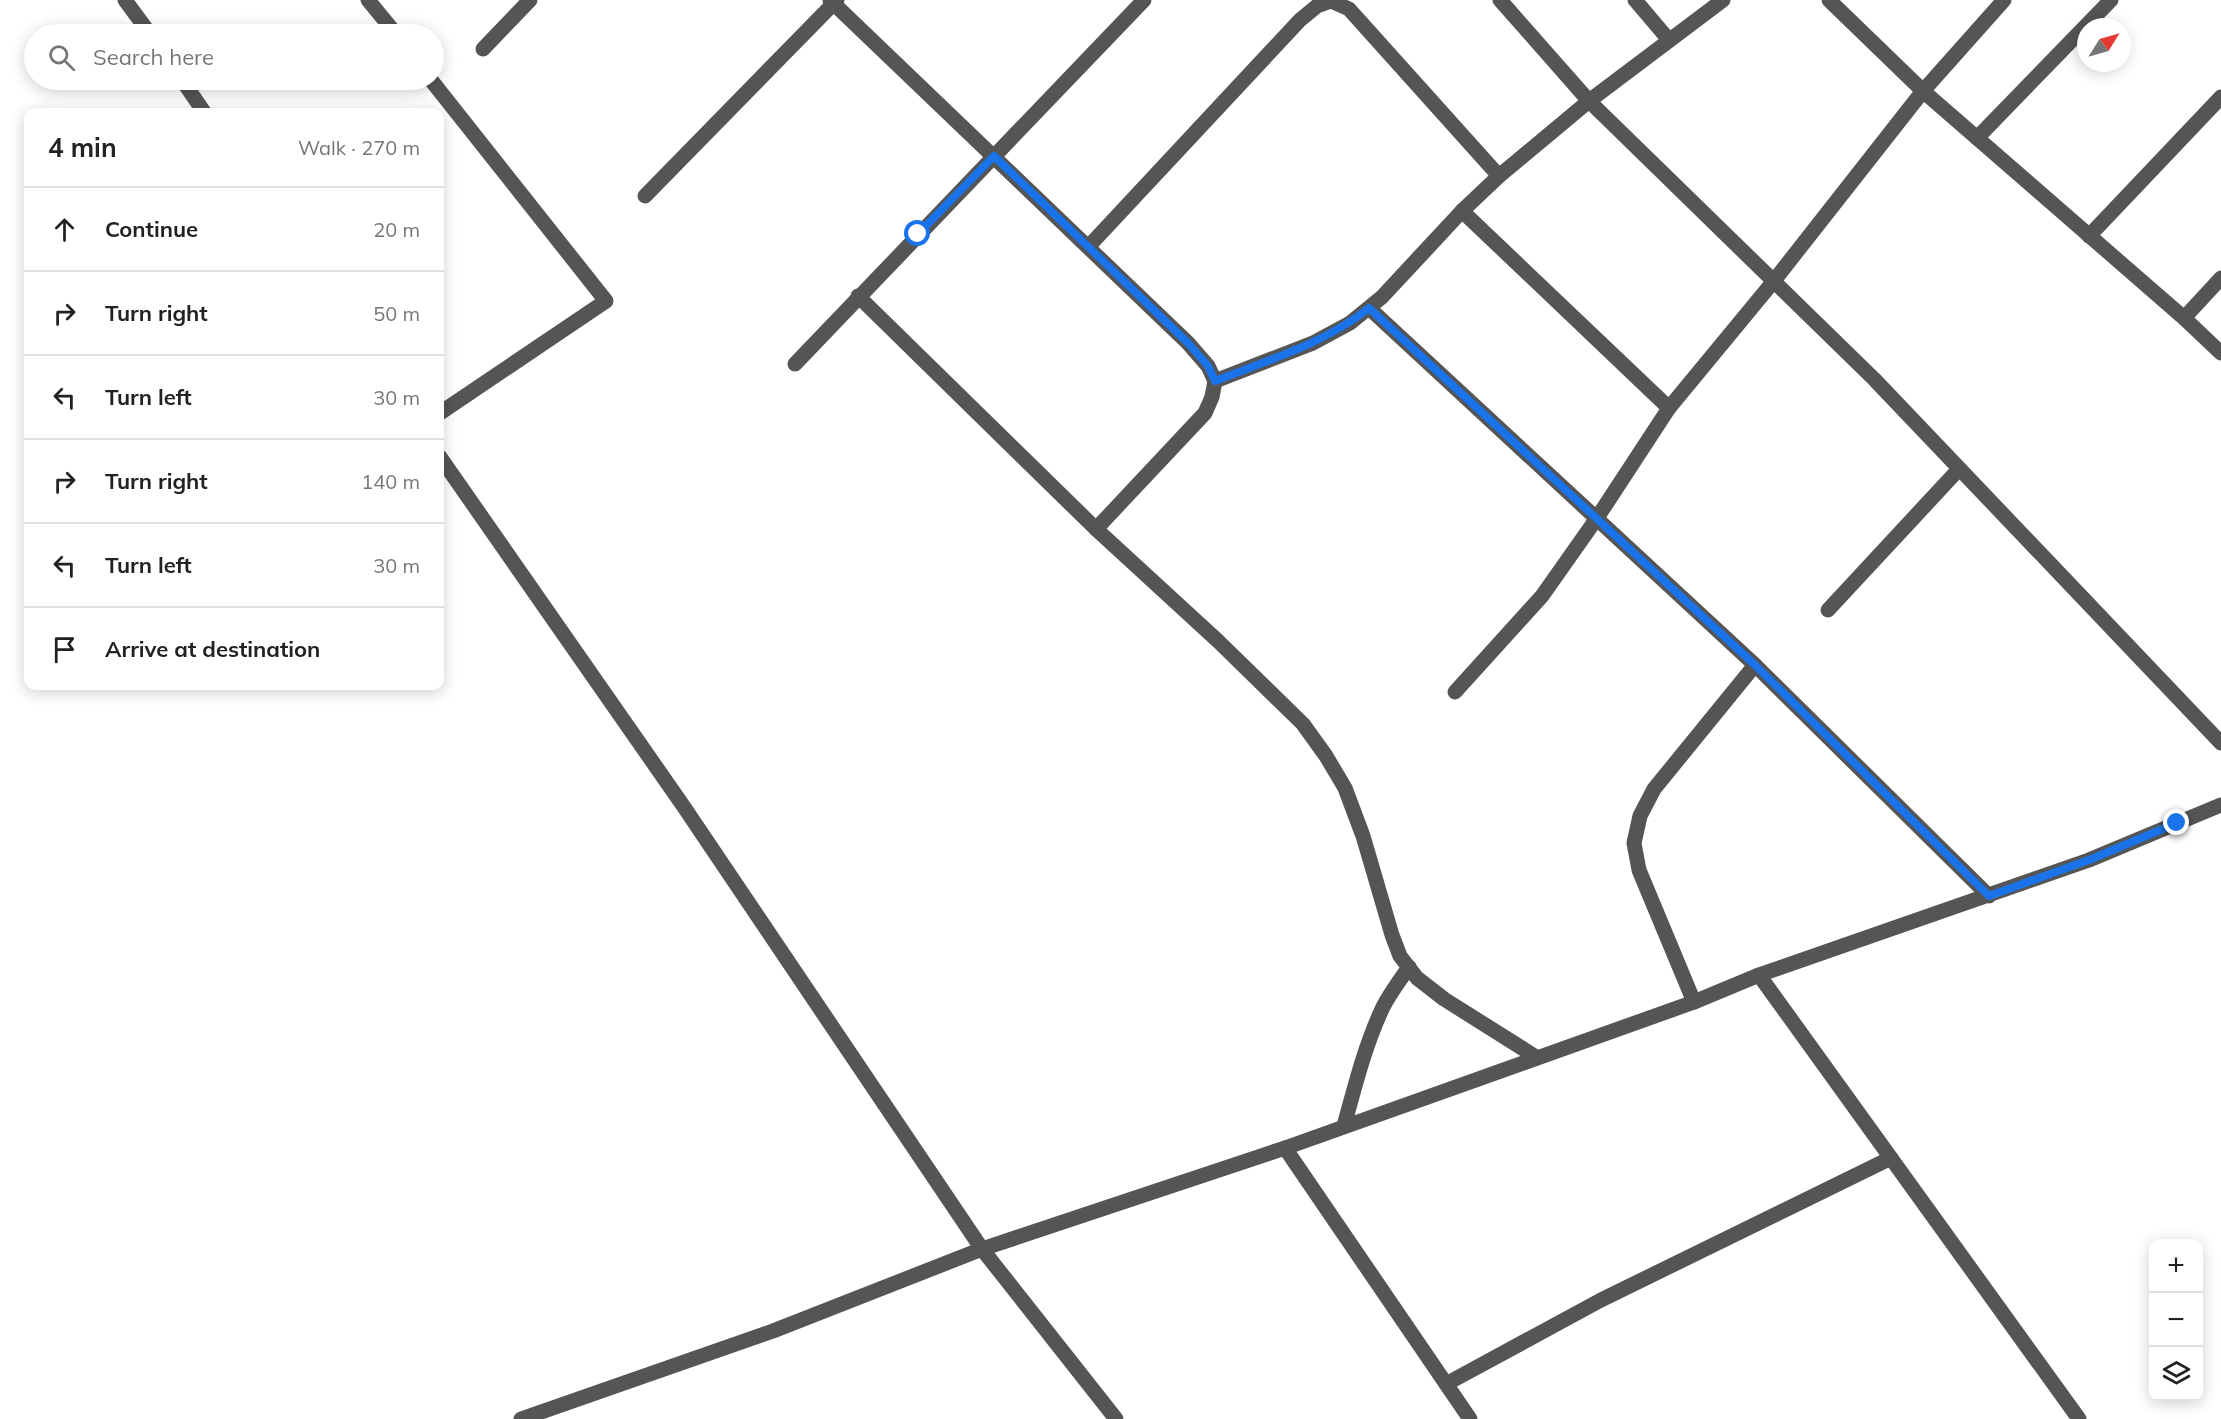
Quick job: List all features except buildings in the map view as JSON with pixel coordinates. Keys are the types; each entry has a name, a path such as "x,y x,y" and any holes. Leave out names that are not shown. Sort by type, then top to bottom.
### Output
{"street":[{"path":"125,0 143,24"},
{"path":"368,0 388,24"},
{"path":"483,49 530,0"},
{"path":"795,364 1144,0"},
{"path":"1500,0 1589,101 1874,379 2221,743"},
{"path":"1635,0 1669,40"},
{"path":"1215,381 1314,342 1350,323 1382,297 1462,211 1499,176 1589,101 1723,0"},
{"path":"1829,0 1923,91 2184,318 2221,353"},
{"path":"1455,692 1542,596 1597,518 1669,408 1773,282 1923,91 2004,0"},
{"path":"1977,138 2111,0"},
{"path":"645,196 834,1 1089,246 1188,343 1208,366 1215,381 1212,397 1205,413 1096,529"},
{"path":"1089,246 1300,20 1317,6 1331,1 1349,9 1499,176"},
{"path":"189,90 201,108"},
{"path":"439,90 606,301 444,410"},
{"path":"2089,236 2221,98"},
{"path":"1462,211 1669,408"},
{"path":"2184,318 2221,278"},
{"path":"858,296 1096,529 1218,641 1303,724 1345,788 1363,836 1400,956 1417,978 1444,999 1536,1057"},
{"path":"1369,308 1755,665 1989,896"},
{"path":"444,463 684,807 982,1249 1116,1419"},
{"path":"1828,610 1959,469"},
{"path":"1694,1002 1639,870 1634,843 1640,816 1654,789 1755,665"},
{"path":"521,1419 773,1331 982,1249 1285,1148 1694,1002 1759,975 2089,860 2221,805"},
{"path":"1344,1126 1372,1033 1384,1004 1409,967"},
{"path":"1759,975 2073,1417"},
{"path":"1285,1148 1470,1419"},
{"path":"1446,1384 1601,1300 1891,1158"}],"route":[{"path":"918,234 994,156 1188,343 1208,366 1215,381 1314,342 1350,323 1369,308 1755,665 1989,896 2089,860 2177,823"}]}
